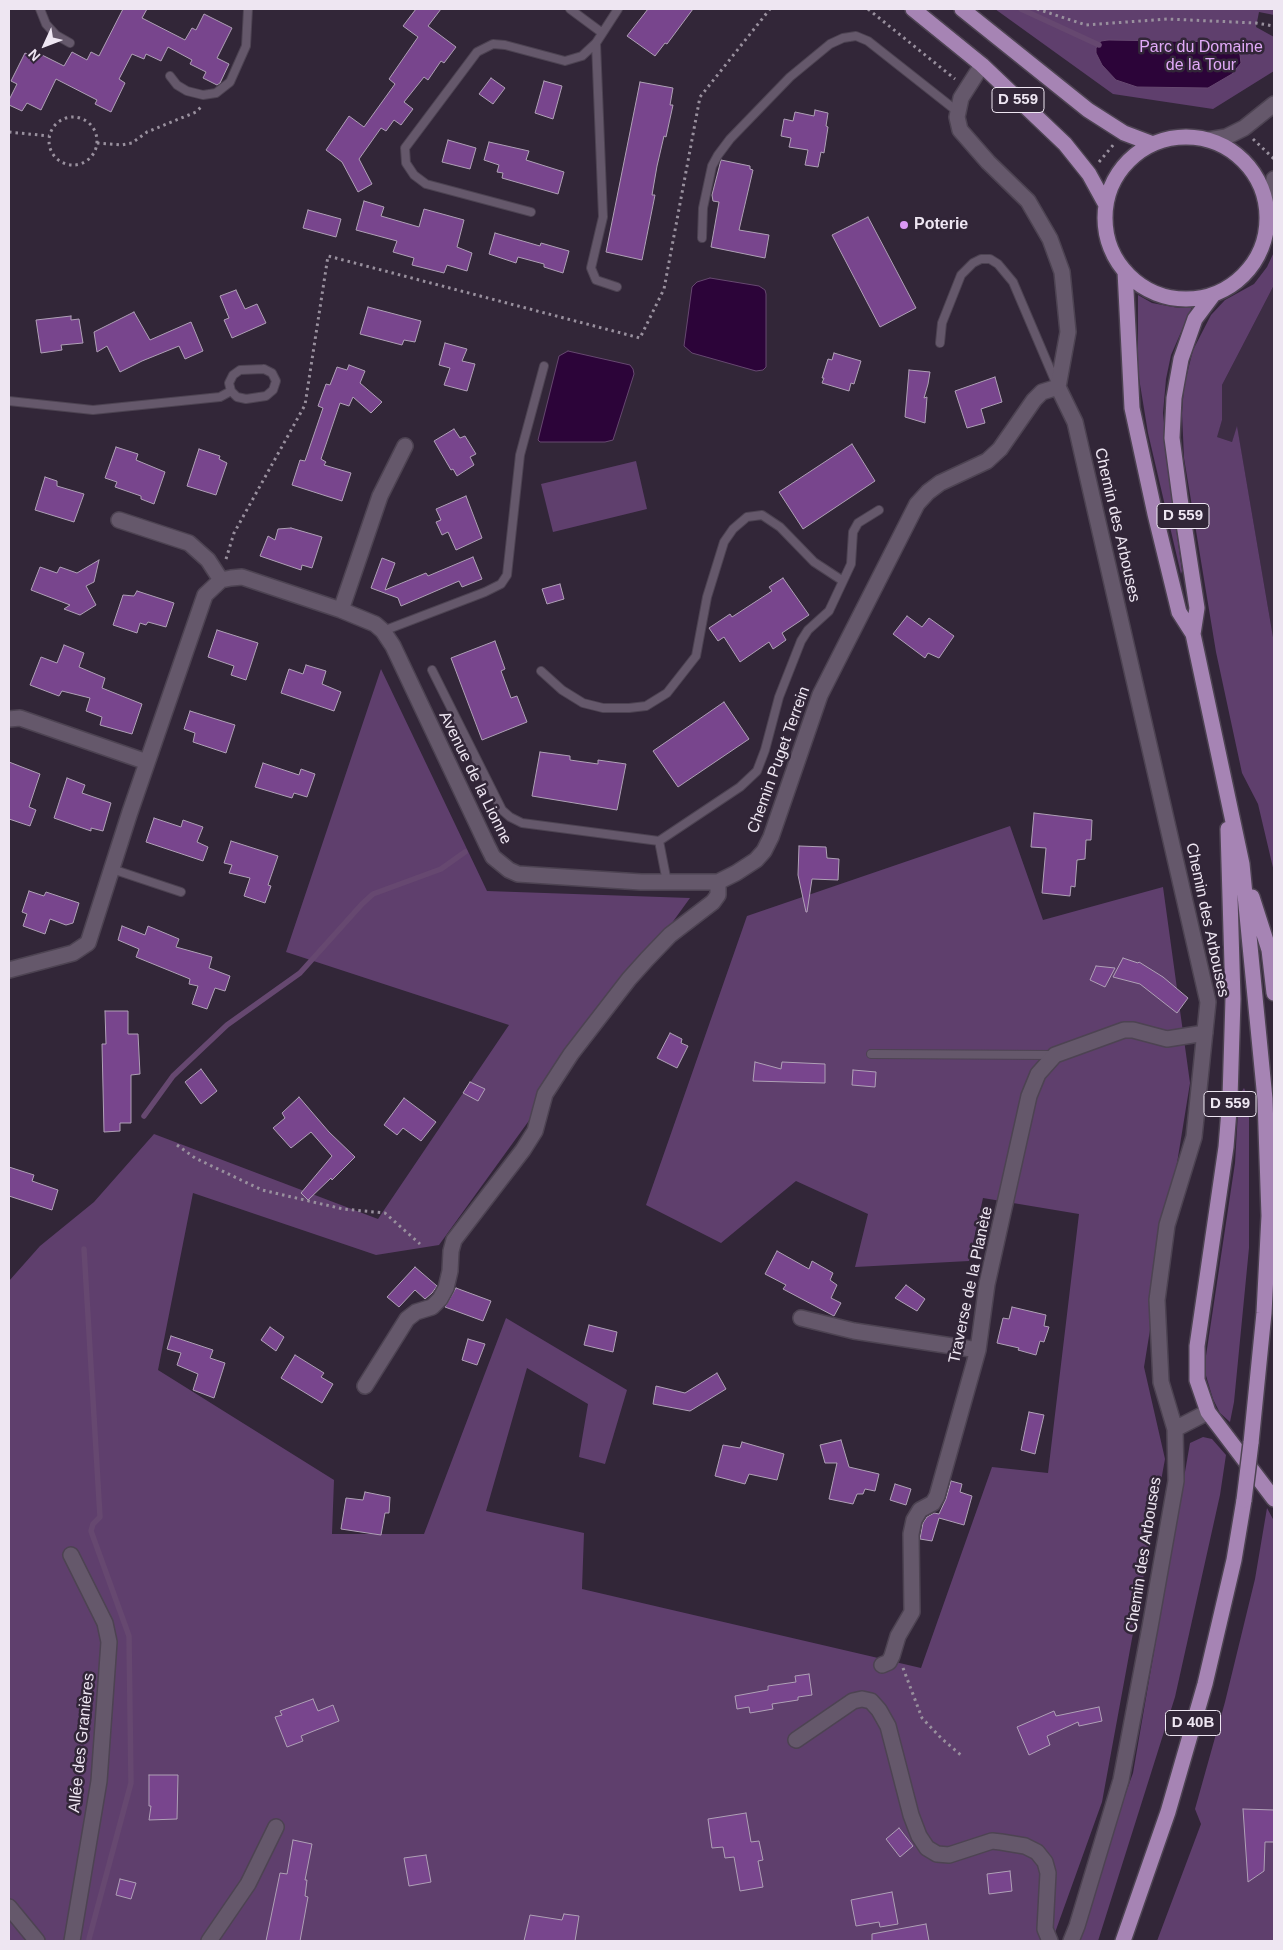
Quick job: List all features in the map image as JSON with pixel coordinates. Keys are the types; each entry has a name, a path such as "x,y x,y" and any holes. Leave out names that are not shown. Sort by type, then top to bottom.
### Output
{"main road":[{"name":"D 559","path":"913,9 982,65 1065,144 1089,174 1106,205"},
{"name":"D 559","path":"962,9 1088,110 1124,132 1153,144"},
{"path":"1190,137 1208,140 1226,148 1242,160 1254,175 1263,192 1267,212 1266,233 1260,253 1248,271 1232,285 1213,295 1185,299 1156,294 1140,284 1125,271 1112,251 1106,228 1106,205 1115,180 1131,159 1153,144 1171,138 1190,137"},
{"name":"D 559","path":"1125,271 1132,408 1154,514 1179,612 1193,634 1242,864 1269,950 1274,993"},
{"name":"D 559","path":"1193,634 1197,608 1172,438 1174,398 1181,358 1195,319 1213,295"},
{"name":"D 559","path":"1227,792 1233,999 1230,1098 1226,1147 1197,1346 1197,1380 1208,1412 1274,1499"},
{"name":"D 40B","path":"1123,1941 1168,1812 1205,1684 1234,1560 1251,1443 1264,1313 1269,1216 1265,1099 1242,864"}],"street":[{"path":"982,65 961,98 957,117 960,130 988,162 1028,201 1050,239 1062,272 1068,332 1058,387"},
{"path":"1208,140 1226,137 1244,128 1274,104"},
{"path":"1267,212 1274,179"},
{"name":"Chemin Puget Terrein","path":"718,882 756,860 771,837 820,695 917,504 940,483 987,461 1000,449 1034,400 1042,392 1058,387"},
{"name":"Chemin des Arbouses","path":"1058,387 1075,422 1208,1002 1194,1138 1167,1225 1157,1300 1161,1382 1175,1429 1176,1481 1120,1780 1071,1941"},
{"path":"341,610 380,496 405,446"},
{"path":"9,970 73,953 88,943 147,762 205,595 221,580 208,560 189,543 119,520"},
{"name":"Avenue de la Lionne","path":"221,580 242,577 341,610 375,624 383,631 393,646 493,857 500,864 518,874 641,882 718,882"},
{"path":"9,719 20,718 147,762"},
{"path":"365,1386 407,1319 416,1312 432,1307 440,1299 446,1288 454,1240 523,1150 534,1130 546,1094 556,1076 629,979 647,959 670,935 713,902 718,895 718,882"},
{"name":"Traverse de la Planète","path":"888,1661 898,1636 912,1612 914,1604 911,1534 914,1520 920,1510 933,1503 937,1496 978,1350 987,1284 1029,1096 1038,1074 1055,1055 1124,1030 1133,1030 1167,1039 1205,1033"},
{"path":"801,1318 854,1331 978,1350"},
{"path":"1175,1429 1208,1412"},
{"name":"Allée des Granières","path":"71,1555 105,1622 109,1642 99,1781 72,1941"},
{"path":"796,1740 853,1701 862,1699 871,1701 879,1710 888,1726 911,1815 919,1836 927,1848 937,1854 949,1854 992,1841 1002,1842 1025,1846 1036,1852 1045,1862 1048,1873 1045,1930 1050,1941"},
{"path":"209,1941 248,1884 276,1827"},
{"path":"9,1908 38,1941"}],"lane":[{"path":"40,9 46,24 56,35 70,43"},
{"path":"170,76 177,86 203,95 216,93 230,82 237,70 246,46 248,9"},
{"path":"570,9 601,32"},
{"path":"531,212 426,184 414,175 406,163 406,148 477,52 493,44 505,45 565,61 582,56 596,43 601,32 618,9"},
{"path":"702,238 704,208 712,166 718,155 730,139 790,77 830,44 843,38 856,36 868,41 958,112"},
{"path":"596,43 603,217 591,268 596,280 617,287"},
{"path":"940,343 942,323 961,275 972,263 981,259 990,259 998,264 1013,282 1058,387"},
{"path":"383,631 485,592 501,584 507,575 520,456 544,366"},
{"path":"264,369 272,373 276,382 273,390 266,396 246,399 237,397 231,391 230,383 233,375 240,370 264,369"},
{"path":"9,401 94,410 220,397 231,391"},
{"path":"432,670 502,810 510,817 522,823 659,841 740,787 757,771 765,750 779,697 801,641 808,630 829,611 851,564 853,532 858,523 879,510"},
{"path":"541,671 562,690 583,703 603,708 646,706 667,693 696,656 707,598 724,542 733,529 747,517 762,515 780,527 814,562 843,581"},
{"path":"659,841 667,882"},
{"path":"112,869 181,892"},
{"path":"871,1054 1055,1055"}],"path":[{"path":"221,580 234,532 305,405 328,256 640,338 664,289 700,96 770,9"},
{"path":"868,9 967,88"},
{"path":"1037,9 1086,25 1167,19 1256,23 1274,26"},
{"path":"97,142 120,145 132,143 147,132 196,112 202,107 203,95"},
{"path":"72,116 87,121 92,127 97,142 91,157 84,162 69,165 61,163 50,151 49,136 57,122 72,116"},
{"path":"9,132 49,136"},
{"path":"1089,174 1124,132"},
{"path":"1251,136 1274,159"},
{"path":"177,1145 196,1158 262,1190 343,1209 385,1213 420,1244"},
{"path":"888,1661 907,1674 922,1718 962,1756"}],"shaded area":[{"path":"1101,41 1226,42 1237,47 1241,63 1232,74 1208,88 1137,87 1116,80 1102,65 1096,53 1096,48"},
{"path":"710,278 759,286 765,290 766,367 763,370 756,371 692,353 684,346 692,287 697,282"},
{"path":"1274,285 1274,643 1237,427 1232,442 1216,437 1222,420 1222,385"},
{"path":"568,351 630,365 633,369 634,374 613,440 605,442 540,442 538,440 559,356"}],"green space":[{"name":"Parc du Domaine de la Tour","path":"995,9 1274,9 1274,15 1259,12 1256,27 1274,37 1274,71 1213,109 1113,94"},
{"path":"1274,252 1274,285 1222,385 1222,420 1217,437 1232,442 1237,426 1274,643 1274,872 1258,804 1242,773 1216,652 1184,458 1182,413 1184,386 1193,350 1211,315 1225,300 1254,284 1267,267"},
{"path":"1138,295 1152,303 1179,308 1192,307 1171,355 1166,379 1163,413 1181,574 1148,433 1138,372"},
{"path":"636,461 647,509 553,532 541,484"},
{"path":"381,669 487,891 690,898 439,1245 376,1255 193,1193 158,1370 334,1480 332,1534 424,1534 506,1318 627,1390 605,1464 579,1457 588,1404 527,1368 486,1511 584,1533 582,1589 921,1668 992,1467 1048,1473 1079,1214 983,1198 969,1261 855,1267 868,1214 796,1181 721,1243 646,1205 747,916 1010,826 1043,920 1163,887 1190,1083 1144,1367 1165,1459 1102,1802 1052,1941 9,1941 9,1281 40,1246 94,1202 154,1134 378,1219 509,1025 286,952"},
{"path":"1244,1088 1249,1099 1249,1248 1234,1402 1230,1422 1220,1413 1213,1399 1204,1369 1235,1163 1239,1096"},
{"path":"1203,1437 1212,1439 1226,1455 1220,1495 1175,1697 1098,1941 1073,1941 1133,1773 1190,1443"},
{"path":"1267,1508 1274,1521 1274,1941 1157,1941 1201,1824 1195,1809 1225,1702 1255,1579"}],"building":[{"path":"123,9 147,9 142,18 185,40 192,28 196,30 204,14 232,28 217,58 229,64 220,83 217,85 203,78 206,72 190,64 192,60 168,47 161,61 146,54 144,59 132,54 119,79 125,83 111,112 95,104 97,100 56,79 41,110 27,103 22,111 9,105 9,100 17,84 11,81 25,53 35,58 38,53 64,66 72,52 87,60 91,52 99,56"},
{"path":"416,9 441,9 428,26 456,47 444,63 441,61 428,80 424,77 404,102 413,109 401,125 394,120 386,131 381,128 359,159 372,184 358,192 342,162 326,150 349,116 364,127 395,84 389,79 418,37 403,26"},
{"path":"648,9 693,9 667,44 665,43 655,56 627,36"},
{"path":"491,78 505,88 493,104 479,94"},
{"path":"544,81 562,86 553,119 535,113"},
{"path":"640,82 673,88 670,105 673,105 657,166 652,195 655,195 642,260 606,252"},
{"path":"815,110 828,113 824,153 821,152 818,167 805,165 808,150 789,147 791,138 781,136 784,119 793,121 795,112 814,116"},
{"path":"448,140 476,148 470,169 442,162"},
{"path":"489,142 529,151 526,160 564,172 558,194 502,178 503,173 497,172 499,165 484,160"},
{"path":"721,160 750,166 750,169 753,170 739,230 769,235 765,258 711,247 719,202 713,201 712,195"},
{"path":"364,201 384,207 381,216 419,227 424,209 464,220 457,247 472,253 467,271 447,265 444,273 412,265 414,258 393,252 397,241 356,230"},
{"path":"308,210 341,219 336,237 303,228"},
{"path":"868,217 916,308 880,327 832,235"},
{"path":"495,233 540,246 541,243 569,251 563,273 544,267 544,264 518,257 516,263 489,254"},
{"path":"236,290 245,309 257,304 266,323 232,338 224,320 229,318 220,296"},
{"path":"368,307 421,321 415,342 404,340 402,345 360,334"},
{"path":"134,312 150,340 191,322 203,351 185,359 179,346 120,372 107,346 97,352 94,332"},
{"path":"71,316 71,320 79,319 83,343 61,345 62,350 41,353 36,320"},
{"path":"445,343 467,349 462,361 475,364 467,391 444,385 450,368 439,365"},
{"path":"834,353 861,361 854,384 851,383 849,391 822,383 828,359 832,360"},
{"path":"349,365 365,371 360,383 382,402 371,413 353,397 349,406 340,403 321,459 326,462 324,465 351,473 342,501 292,485 300,460 305,461 323,408 318,406 326,384 330,385 337,367 347,370"},
{"path":"909,370 930,372 924,398 927,397 925,423 905,417"},
{"path":"995,377 1002,402 981,409 985,423 967,428 955,391"},
{"path":"454,429 460,438 465,436 476,454 470,457 474,465 457,476 453,469 451,470 434,441"},
{"path":"852,444 875,481 803,529 779,492"},
{"path":"116,447 138,454 136,460 165,472 154,504 141,499 141,496 115,487 117,482 105,478"},
{"path":"199,449 220,456 219,459 227,463 216,495 187,486"},
{"path":"45,477 57,481 57,486 84,494 74,522 35,510"},
{"path":"466,496 482,538 456,550 448,532 442,535 436,522 441,520 436,509"},
{"path":"291,528 322,537 312,568 302,565 301,570 260,556 268,536 275,540 278,529"},
{"path":"473,557 482,579 462,587 459,581 401,606 398,598 371,588 382,558 395,563 385,590 426,573 428,576"},
{"path":"99,560 94,582 86,586 96,605 80,615 64,609 70,605 31,590 40,567 57,573 60,567 77,573"},
{"path":"783,578 809,615 782,633 786,640 779,645 773,649 769,642 740,662 724,637 718,641 709,628 730,614 732,617 772,591 769,587"},
{"path":"560,584 564,599 547,604 542,589"},
{"path":"137,591 174,603 166,627 148,622 146,625 140,623 137,633 113,625 123,595 134,596"},
{"path":"907,616 922,627 929,618 954,636 939,658 928,653 925,658 893,634"},
{"path":"217,630 258,643 246,680 231,675 234,666 208,657"},
{"path":"495,641 505,669 501,671 511,698 517,696 527,722 482,740 451,658"},
{"path":"64,645 84,653 79,667 105,678 102,688 142,704 132,734 100,725 102,717 86,711 90,698 62,691 59,696 30,685 41,657 57,663"},
{"path":"306,665 326,671 322,684 341,692 334,711 281,693 289,669 303,674"},
{"path":"724,702 749,739 678,787 653,751"},
{"path":"190,711 235,725 226,753 193,742 195,733 184,729"},
{"path":"540,752 570,756 570,760 598,764 598,760 626,764 617,810 532,796"},
{"path":"9,762 40,774 29,807 36,810 30,826 9,819"},
{"path":"263,763 299,775 301,769 315,774 307,797 294,793 292,798 255,787"},
{"path":"67,778 85,785 82,793 111,803 103,831 91,828 91,831 54,818"},
{"path":"1034,813 1092,820 1091,840 1086,840 1085,859 1077,860 1075,887 1071,886 1070,896 1042,893 1046,848 1031,847"},
{"path":"154,818 181,827 183,820 203,827 197,842 208,847 203,861 146,842"},
{"path":"231,841 278,856 268,885 271,886 265,903 244,896 250,878 229,873 232,865 224,863"},
{"path":"799,846 826,847 827,858 839,859 838,880 812,879 807,912 798,875"},
{"path":"29,891 44,896 46,892 79,903 73,923 66,925 50,919 45,934 23,926 27,914 22,912"},
{"path":"122,926 145,935 148,926 179,939 176,947 212,957 209,968 230,976 225,991 215,988 207,1009 192,1004 198,986 189,984 190,979 136,957 139,949 118,940"},
{"path":"1123,958 1139,962 1163,977 1188,998 1177,1013 1140,984 1113,977"},
{"path":"1096,966 1115,968 1105,987 1090,980"},
{"path":"105,1011 128,1011 128,1034 138,1034 140,1074 131,1075 131,1123 120,1123 120,1131 104,1132 102,1044 106,1044"},
{"path":"670,1033 682,1039 681,1043 688,1046 677,1068 657,1058"},
{"path":"755,1062 781,1069 782,1062 825,1064 825,1083 753,1081"},
{"path":"201,1069 217,1091 201,1104 185,1082"},
{"path":"853,1070 876,1072 875,1087 852,1085"},
{"path":"470,1082 485,1089 478,1101 463,1093"},
{"path":"299,1097 329,1132 355,1157 308,1200 301,1193 332,1156 311,1132 291,1148 273,1128 285,1118 282,1113"},
{"path":"404,1098 436,1122 421,1141 403,1128 397,1135 384,1125"},
{"path":"9,1167 34,1175 32,1181 58,1190 52,1210 9,1196"},
{"path":"777,1251 809,1269 812,1261 833,1273 830,1280 837,1285 831,1298 841,1303 834,1316 783,1289 786,1285 765,1274"},
{"path":"415,1267 437,1286 425,1299 415,1290 399,1307 387,1297"},
{"path":"906,1285 925,1299 917,1311 895,1298"},
{"path":"456,1288 491,1301 483,1321 445,1307"},
{"path":"1012,1307 1046,1315 1044,1326 1049,1327 1044,1342 1040,1341 1036,1355 1018,1350 1019,1348 997,1343 1003,1318 1009,1319"},
{"path":"589,1325 617,1332 613,1352 584,1345"},
{"path":"270,1327 284,1337 276,1351 261,1340"},
{"path":"171,1336 213,1350 210,1358 225,1363 214,1398 193,1390 198,1374 177,1365 181,1353 167,1349"},
{"path":"468,1339 485,1344 477,1365 462,1360"},
{"path":"295,1355 324,1373 321,1377 333,1384 322,1403 281,1378"},
{"path":"717,1373 726,1389 690,1411 653,1404 656,1386 685,1393"},
{"path":"1029,1412 1044,1415 1035,1454 1021,1450"},
{"path":"841,1440 849,1467 879,1474 875,1491 865,1489 863,1494 857,1494 853,1504 829,1499 837,1463 825,1463 820,1445"},
{"path":"742,1442 784,1454 777,1480 749,1474 745,1484 715,1476 723,1445 740,1448"},
{"path":"951,1481 962,1484 960,1492 972,1496 964,1525 939,1518 932,1541 920,1539 923,1523 927,1517 934,1513 939,1514"},
{"path":"895,1484 911,1489 906,1505 890,1500"},
{"path":"365,1492 390,1497 389,1513 385,1513 381,1535 341,1529 346,1498 363,1500"},
{"path":"809,1674 812,1695 798,1697 798,1700 772,1704 773,1709 750,1713 749,1707 737,1709 735,1696 768,1690 768,1686 796,1682 795,1676"},
{"path":"313,1699 318,1711 333,1705 339,1721 301,1736 303,1741 287,1747 275,1717 282,1715 280,1711"},
{"path":"1099,1707 1102,1721 1079,1726 1078,1722 1047,1736 1050,1745 1029,1755 1017,1727 1054,1711 1056,1716"},
{"path":"149,1775 178,1775 177,1819 149,1820 151,1806 149,1806"},
{"path":"1243,1809 1274,1810 1274,1842 1265,1842 1264,1871 1248,1882"},
{"path":"746,1813 751,1842 759,1841 763,1860 758,1861 763,1887 740,1891 734,1857 725,1858 723,1847 712,1848 708,1819"},
{"path":"899,1828 913,1846 900,1857 886,1839"},
{"path":"293,1840 312,1844 305,1880 307,1880 305,1896 308,1897 300,1941 266,1941 280,1873 287,1874"},
{"path":"426,1855 431,1882 409,1886 404,1858"},
{"path":"1010,1871 1012,1891 989,1894 987,1874"},
{"path":"120,1879 136,1883 131,1899 116,1895"},
{"path":"892,1892 898,1924 880,1927 879,1922 856,1926 851,1900"},
{"path":"564,1914 579,1916 575,1941 524,1941 530,1915 562,1920"},
{"path":"926,1924 929,1941 872,1941 872,1934"}],"waterway":[{"path":"1021,9 1099,45"},
{"path":"144,1116 173,1076 227,1025 300,973 373,894 441,869 465,852"},
{"path":"84,1249 100,1517 93,1524 91,1531 129,1636 131,1783 89,1939"}],"place":[{"name":"Poterie","path":"904,225"}]}
